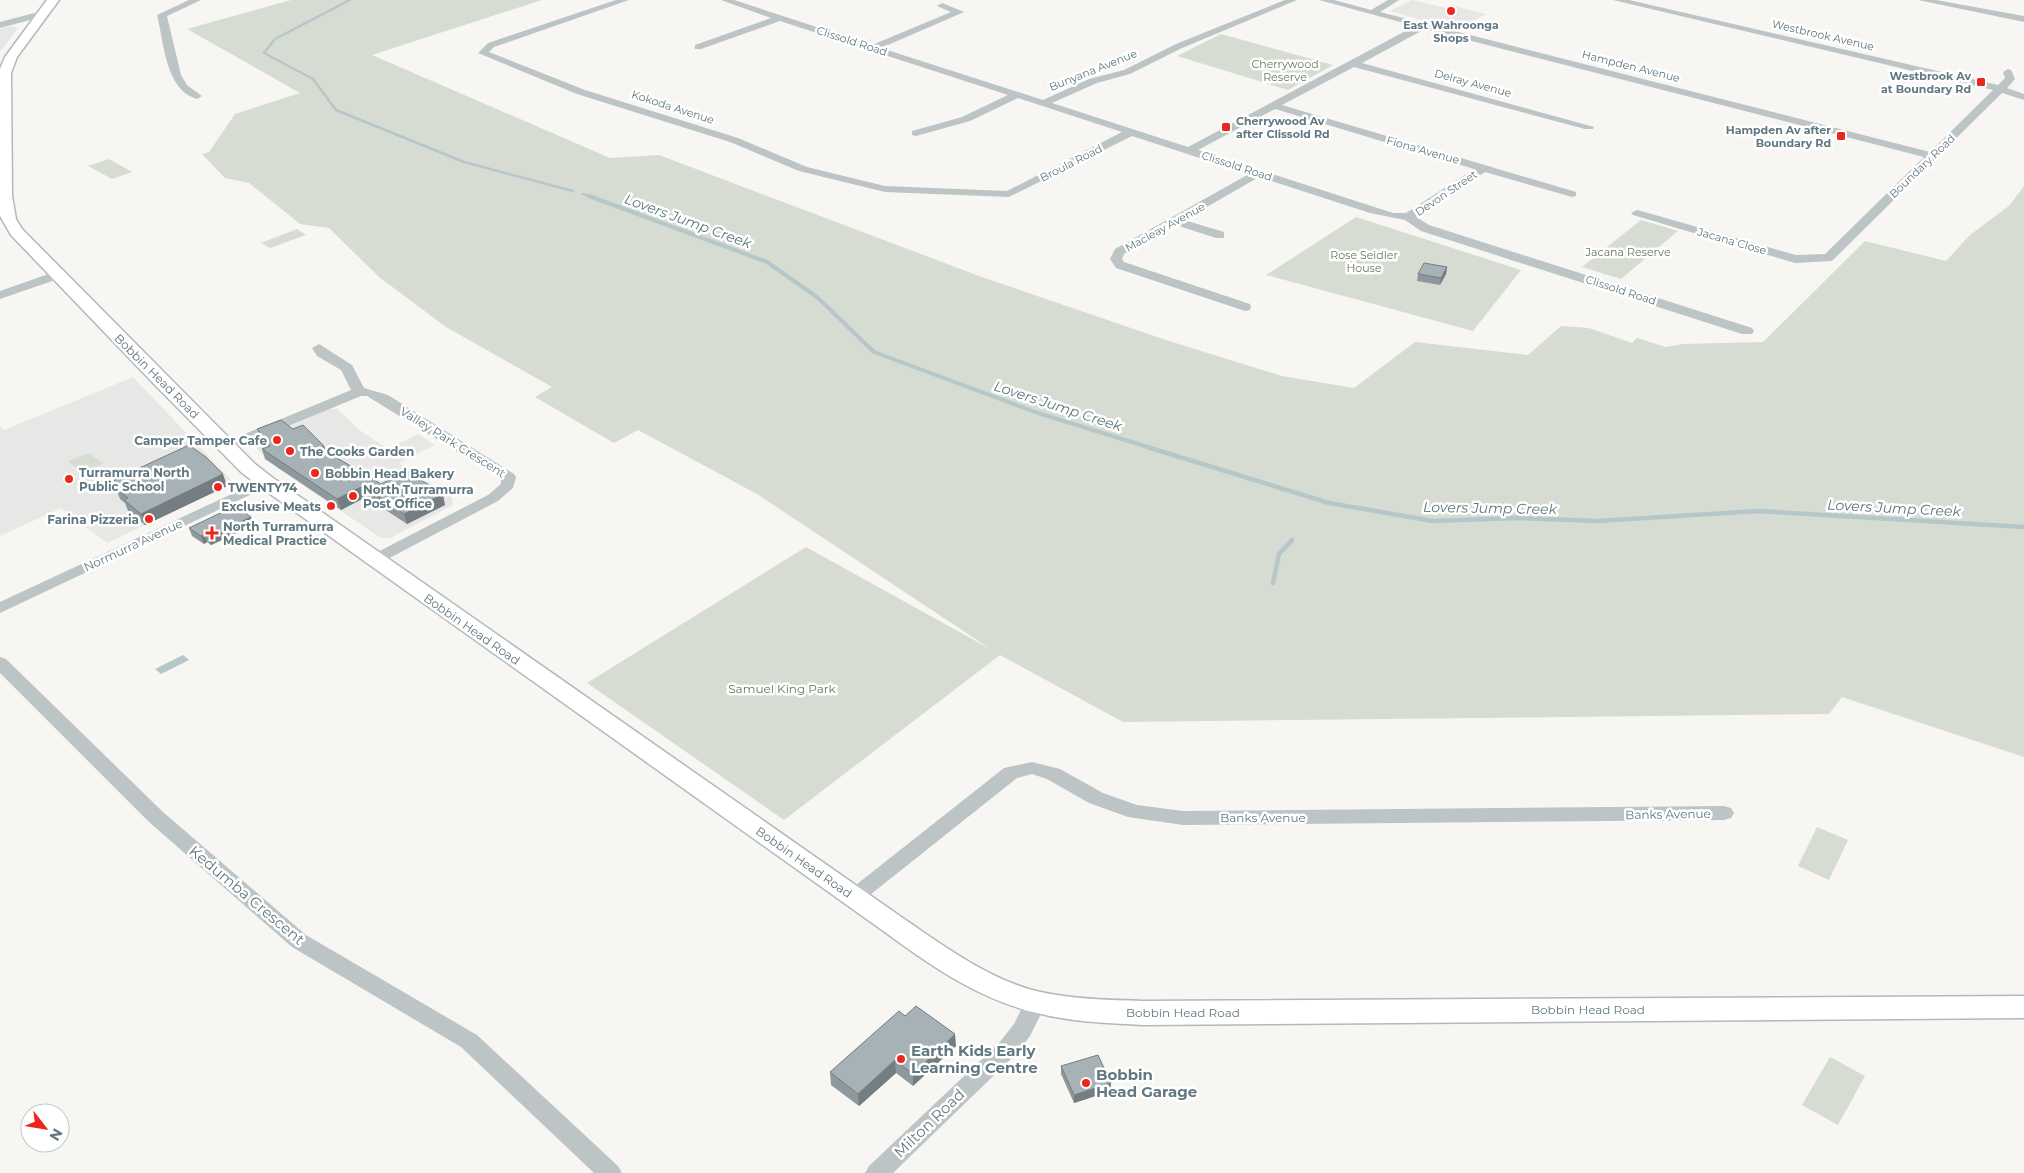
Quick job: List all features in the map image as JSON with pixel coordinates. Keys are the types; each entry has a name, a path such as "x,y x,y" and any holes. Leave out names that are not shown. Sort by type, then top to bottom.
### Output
{"main road":[{"name":"Bobbin Head Road","path":"53,0 8,65 5,73 2,106 8,218 16,232 248,468 374,560 936,955 971,976 999,989 1036,1002 1093,1010 1143,1013 2024,1006"}],"street":[{"path":"196,96 183,87 176,75 162,16 197,0"},
{"name":"Kokoda Avenue","path":"625,0 492,45 483,53 581,92 734,140 803,169 827,176 885,189 1009,194"},
{"name":"Clissold Road","path":"725,0 1392,216 1408,217 1425,228 1747,331"},
{"name":"Bunyana Avenue","path":"1044,103 1093,81 1127,72 1179,46 1293,0"},
{"name":"Hampden Avenue","path":"1323,0 1932,156"},
{"path":"1372,12 1396,0"},
{"name":"Westbrook Avenue","path":"1616,0 2000,89 2024,97"},
{"path":"1922,0 2024,19"},
{"path":"872,48 958,12 942,6"},
{"path":"0,25 42,14"},
{"path":"698,47 780,18"},
{"path":"1191,150 1423,26"},
{"name":"Delray Avenue","path":"1352,63 1589,127"},
{"name":"Boundary Road","path":"1828,258 2010,79 2008,72"},
{"path":"916,133 966,119 1017,94"},
{"name":"Fiona Avenue","path":"1274,106 1572,194"},
{"name":"Broula Road","path":"1009,194 1132,132"},
{"name":"Devon Street","path":"1408,217 1483,168"},
{"name":"Macleay Avenue","path":"1245,307 1120,265 1116,259 1119,252 1259,173"},
{"name":"Jacana Close","path":"1636,213 1795,259 1828,258"},
{"path":"1176,221 1220,235"},
{"path":"0,295 57,275"},
{"path":"228,446 359,392 347,368 322,353 319,348"},
{"name":"Valley Park Crescent","path":"359,392 369,392 383,398 509,477 508,485 493,498 374,560"},
{"name":"Normurra Avenue","path":"0,608 266,482"},
{"name":"Kedumba Crescent","path":"0,663 156,817 299,942 469,1041 610,1173"},
{"name":"Banks Avenue","path":"854,897 1011,773 1032,768 1053,774 1096,798 1135,812 1183,818 1724,813"},
{"name":"Milton Road","path":"877,1173 1007,1048 1022,1030 1036,1002"}],"shaded area":[{"path":"1412,0 1447,8 1451,5 1486,14 1457,30 1390,11"},
{"path":"10,26 18,28 0,52 0,29"},
{"name":"Turramurra North Public School","path":"133,377 234,483 107,543 61,508 0,536 0,427 4,430"},
{"path":"329,409 338,409 358,429 388,449 418,434 435,445 399,463 452,497 453,505 390,538 381,538 276,467 253,445 255,442"},
{"path":"183,655 189,660 161,674 155,669"}],"green space":[{"name":"Samuel King Park","path":"291,0 542,0 372,55 610,158 659,155 979,276 1166,340 1282,376 1354,388 1415,342 1528,355 1561,326 1589,328 1632,343 1637,338 1666,347 1682,344 1763,342 1865,241 1946,261 1970,235 2010,205 2024,186 2024,757 1842,697 1829,714 1123,722 1000,655 784,820 587,683 806,547 992,650 757,494 638,430 614,443 535,397 552,387 446,327 379,277 329,228 300,224 249,183 225,178 202,154 209,152 235,114 300,93 187,29"},
{"name":"Cherrywood Reserve","path":"1221,34 1333,65 1288,90 1177,56"},
{"path":"109,159 132,172 112,179 88,166"},
{"name":"Rose Seidler House","path":"1356,217 1521,270 1473,331 1266,275"},
{"name":"Jacana Reserve","path":"1641,220 1678,231 1621,279 1582,267"},
{"path":"297,229 306,235 270,248 261,243"},
{"path":"89,453 103,464 82,473 68,461"},
{"path":"1817,827 1848,840 1829,880 1798,866"},
{"path":"1830,1057 1865,1076 1838,1125 1802,1105"}],"building":[{"path":"1424,263 1447,267 1441,278 1418,274"},
{"path":"281,420 293,429 303,425 324,446 320,448 381,484 407,471 443,494 404,514 363,486 337,499 262,449 270,446 256,435 261,433 257,429"},
{"path":"189,445 206,457 223,474 141,514 124,500 128,498 116,488 121,486 114,480"},
{"path":"235,506 251,517 208,537 201,536 189,528"},
{"name":"Earth Kids Early Learning Centre","path":"916,1006 955,1034 913,1074 895,1060 858,1094 830,1072 899,1011 905,1016"},
{"name":"Bobbin Head Garage","path":"1098,1055 1111,1083 1074,1095 1061,1066"}],"waterway":[{"name":"Lovers Jump Creek","path":"350,0 275,39 264,53 313,79 336,110 464,162 573,191"},
{"name":"Lovers Jump Creek","path":"583,194 589,196"},
{"name":"Lovers Jump Creek","path":"589,196 767,262 817,297 874,352 1038,413 1151,448"},
{"name":"Lovers Jump Creek","path":"1147,447 1329,503 1433,521 1516,518 1598,521 1758,511 2024,527"},
{"path":"1273,583 1279,554 1292,540"}],"place":[{"name":"East Wahroonga Shops","path":"1451,11"},
{"name":"Westbrook Av at Boundary Rd","path":"1981,82"},
{"name":"Cherrywood Av after Clissold Rd","path":"1226,127"},
{"name":"Hampden Av after Boundary Rd","path":"1841,136"},
{"name":"Camper Tamper Cafe","path":"277,440"},
{"name":"The Cooks Garden","path":"290,451"},
{"name":"Bobbin Head Bakery","path":"315,473"},
{"name":"Turramurra North Public School","path":"69,479"},
{"name":"TWENTY74","path":"218,487"},
{"name":"North Turramurra Post Office","path":"353,496"},
{"name":"Exclusive Meats","path":"331,506"},
{"name":"Farina Pizzeria","path":"149,519"},
{"name":"North Turramurra Medical Practice","path":"212,533"},
{"name":"Earth Kids Early Learning Centre","path":"901,1059"},
{"name":"Bobbin Head Garage","path":"1086,1083"}]}
